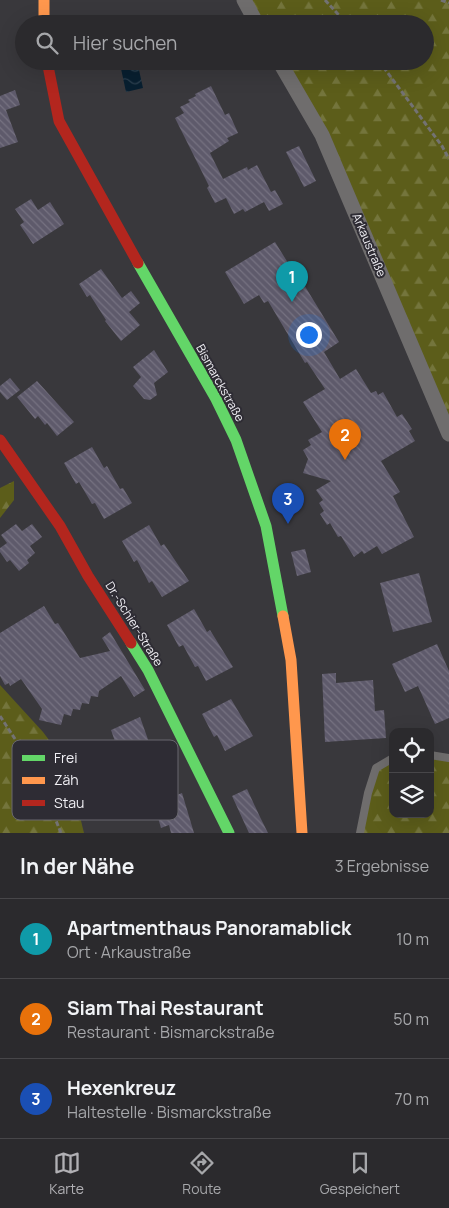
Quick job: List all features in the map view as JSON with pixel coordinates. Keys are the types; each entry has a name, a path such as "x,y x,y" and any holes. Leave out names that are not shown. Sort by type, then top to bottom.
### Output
{"street":[{"path":"44,0 44,15"},
{"path":"244,0 252,15"},
{"name":"Bismarckstraße","path":"49,70 59,121 180,339 216,399 236,440 266,526 291,660 302,833"},
{"name":"Arkaustraße","path":"284,70 322,135 449,434"},
{"name":"Dr.-Schier-Straße","path":"0,440 60,526 88,576 148,670 228,833"}],"lane":[{"path":"434,756 449,758"},
{"path":"360,833 368,792 376,768 389,760"}],"path":[{"path":"325,0 339,15"},
{"path":"441,0 449,3"},
{"path":"386,70 442,146 449,159"},
{"path":"442,146 449,152"},
{"path":"0,716 16,740"},
{"path":"56,820 61,833"}],"green space":[{"path":"244,0 449,0 449,434 322,135 284,70 434,70 434,15 252,15"},
{"path":"14,481 14,500 0,518 0,488"},
{"path":"0,685 49,740 12,740 12,820 81,820 84,833 0,833"},
{"path":"434,756 449,758 449,833 360,833 376,768 389,760 389,818 434,818"}],"water":[{"path":"121,70 139,70 143,88 126,92"}],"building":[{"path":"211,86 225,115 229,113 238,133 227,138 229,141 210,153 223,179 247,167 248,170 257,165 271,192 275,190 283,204 269,211 264,202 245,212 243,209 234,214 226,198 215,203 207,188 209,186 175,118 184,113 180,107 190,102 188,100 196,96 195,94"},
{"path":"15,90 20,105 6,110 18,142 0,148 0,96"},
{"path":"299,146 316,181 304,187 286,152"},
{"path":"31,199 38,210 50,202 64,224 33,244 20,225 24,222 15,209"},
{"path":"275,242 293,271 295,270 339,342 324,352 340,379 356,369 371,393 376,391 378,395 383,392 397,417 402,414 412,429 409,431 415,441 381,461 400,492 393,496 414,537 382,554 377,546 364,554 362,551 354,557 341,536 338,537 330,523 327,525 320,514 324,511 319,503 323,500 316,490 331,481 303,473 308,459 303,450 311,445 308,440 322,432 303,402 325,389 307,362 305,363 268,301 264,303 259,295 244,304 225,272"},
{"path":"101,269 122,298 131,291 140,303 129,312 140,325 121,341 105,321 90,295 87,297 79,284"},
{"path":"154,350 168,372 154,383 157,395 150,400 144,399 133,386 141,377 133,367"},
{"path":"10,378 20,390 7,400 0,392 0,386"},
{"path":"37,381 74,422 57,436 47,423 45,425 38,416 35,419 17,397"},
{"path":"92,447 104,468 107,466 120,489 123,488 132,503 104,519 95,503 92,504 79,482 76,484 64,463"},
{"path":"16,524 22,531 32,524 42,537 30,546 35,553 27,560 29,563 19,571 10,560 7,562 0,552 0,548 7,543 1,535"},
{"path":"149,525 161,546 164,544 189,581 162,597 152,581 149,583 137,560 134,562 122,541"},
{"path":"305,549 311,572 297,576 291,552"},
{"path":"419,573 432,622 393,632 380,583"},
{"path":"44,606 55,624 58,623 80,658 110,651 102,638 110,632 145,690 134,697 121,676 99,691 98,697 91,696 89,704 82,703 80,710 73,709 71,716 64,714 61,725 39,720 42,709 21,679 10,686 9,683 5,685 0,676 0,633"},
{"path":"194,609 207,632 210,630 233,667 206,681 198,666 195,667 183,645 179,647 167,625"},
{"path":"437,644 449,671 449,718 435,724 418,686 405,692 392,664"},
{"path":"336,673 336,683 373,680 375,711 384,710 386,738 325,742 322,674"},
{"path":"231,699 253,736 225,751 217,735 214,737 202,714"},
{"path":"140,717 148,740 114,740 111,730"},
{"path":"247,789 268,833 249,833 232,796"},
{"path":"182,793 194,833 171,833 169,825 161,828 159,820 178,820 178,795"}],"traffic: fast":[{"path":"138,263 216,399 236,440 266,526 283,616"},
{"path":"131,643 148,670 229,833"}],"traffic: slow":[{"path":"44,0 44,15"},
{"path":"283,616 291,660 302,833"}],"traffic: jam":[{"path":"49,70 59,121 138,263"},
{"path":"0,440 60,526 88,576 131,643"}],"place":[{"name":"Apartmenthaus Panoramablick","path":"292,302"},
{"name":"Siam Thai Restaurant","path":"345,460"},
{"name":"Hexenkreuz","path":"288,524"}]}
